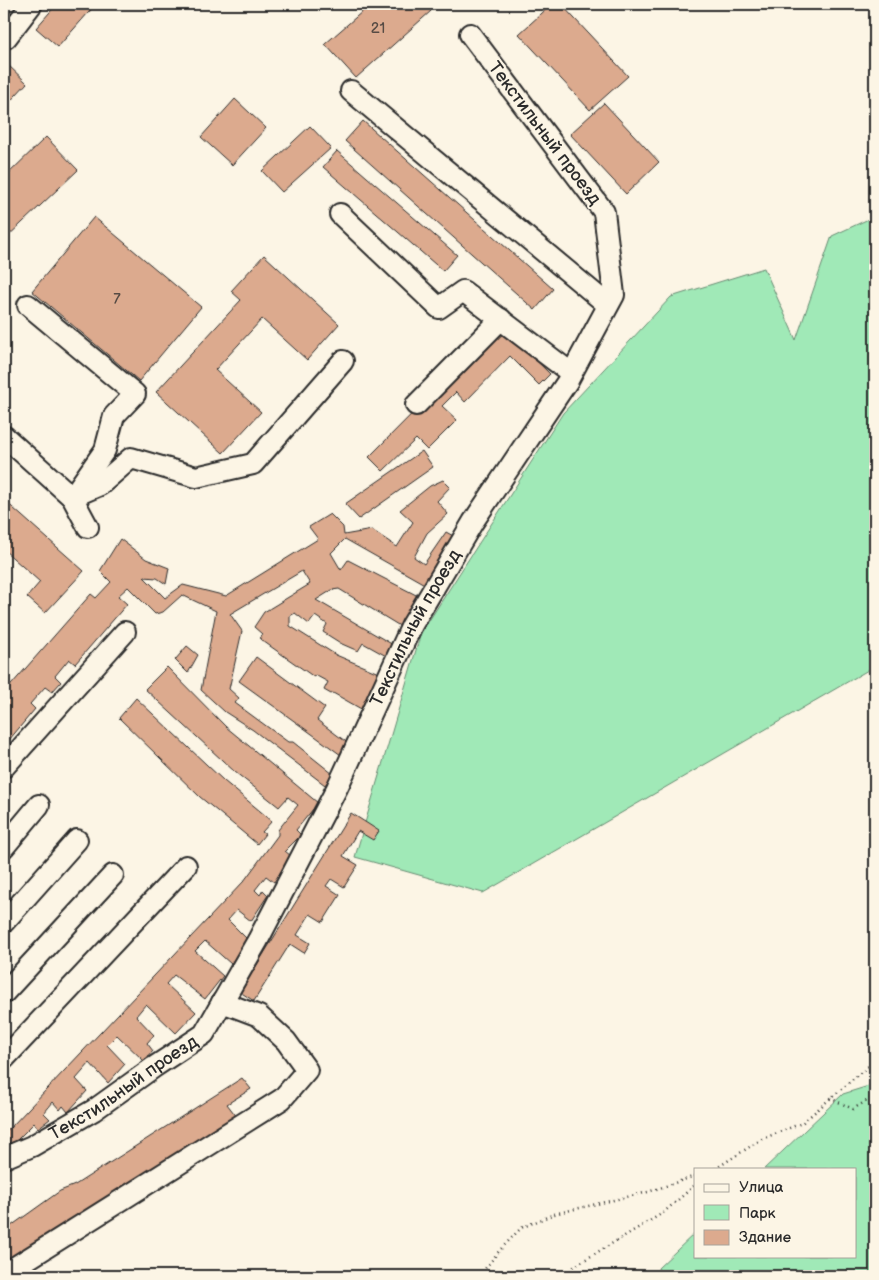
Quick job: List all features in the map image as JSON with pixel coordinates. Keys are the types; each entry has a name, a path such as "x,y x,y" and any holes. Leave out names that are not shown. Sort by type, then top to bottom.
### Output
{"street":[{"path":"5,38 32,4"},
{"name":"Текстильный проезд","path":"4,1158 32,1146 94,1110 154,1066 204,1034 258,940 337,788 412,625 473,522 571,373 614,296 604,212 470,34"},
{"path":"351,90 608,305"},
{"path":"340,214 439,308 463,291 571,373"},
{"path":"28,305 135,394 114,416 105,450 72,497"},
{"path":"416,405 501,319"},
{"path":"72,497 100,485 131,458 196,477 253,464 343,361"},
{"path":"4,436 72,497 88,527"},
{"path":"4,767 125,632"},
{"path":"4,847 39,805"},
{"path":"4,922 77,840"},
{"path":"4,1059 186,866"},
{"path":"4,993 113,875"},
{"path":"4,1274 282,1099 307,1070 286,1041 259,1016 222,1002"}],"path":[{"path":"717,1168 762,1139 802,1123 866,1067 875,1063"},
{"path":"830,1098 853,1109 875,1096"},
{"path":"479,1276 521,1228 554,1214 648,1192 694,1176"},
{"path":"562,1276 581,1262 663,1213 694,1186"}],"green space":[{"path":"875,216 875,666 483,893 355,857 421,633 563,413 671,297 764,268 796,340 832,236"},
{"path":"875,1084 875,1276 660,1276 658,1268 694,1234 694,1258 856,1258 856,1168 765,1168 843,1094"}],"building":[{"path":"57,4 96,4 58,47 36,28"},
{"path":"371,4 424,4 431,11 356,78 325,44"},
{"path":"552,4 561,4 628,76 590,110 519,34"},
{"path":"8,65 27,83 4,108 4,69"},
{"path":"235,99 266,128 232,165 201,137"},
{"path":"604,103 659,162 626,194 570,134"},
{"path":"363,121 553,289 535,310 345,141"},
{"path":"310,126 331,148 282,192 262,171"},
{"path":"46,137 78,170 4,240 4,178"},
{"path":"337,151 457,255 443,271 323,167"},
{"path":"94,217 201,307 139,381 32,291"},
{"path":"264,255 339,324 307,360 262,319 215,370 261,412 223,453 156,392 241,300 231,291"},
{"path":"500,325 550,374 539,385 510,356 465,402 456,392 442,406 457,420 427,450 416,439 383,471 369,457"},
{"path":"422,451 433,467 359,519 345,504"},
{"path":"443,480 450,487 437,501 448,514 427,533 414,557 424,564 446,532 457,538 428,586 345,539 331,553 341,570 348,560 420,597 403,628 339,589 332,590 316,600 395,646 388,657 363,643 358,651 342,644 323,632 327,624 315,616 309,624 295,613 290,616 290,626 336,655 381,674 363,710 324,690 328,682 315,675 314,677 260,639 262,634 254,627 264,612 310,584 302,571 230,614 242,631 229,689 239,698 235,703 288,742 293,742 333,774 325,785 253,730 225,712 201,690 216,611 182,595 163,612 155,614 128,587 118,596 127,604 75,664 69,659 55,676 61,682 52,692 45,687 30,704 35,709 4,746 4,693 91,594 96,598 111,582 100,571 120,539 146,559 169,568 166,584 157,578 144,577 165,598 183,585 226,596 318,539 309,527 330,514 343,527 344,535 372,530 397,547 413,522 400,510 430,486"},
{"path":"4,500 84,571 45,613 27,597 40,582 4,550"},
{"path":"187,646 198,655 188,673 175,660"},
{"path":"256,657 325,708 317,720 349,744 341,755 239,681"},
{"path":"167,667 226,727 318,803 296,830 301,835 285,851 291,856 274,882 266,876 255,890 260,895 263,890 268,895 251,921 237,910 228,920 247,939 231,964 205,941 195,951 223,976 205,999 174,975 166,984 196,1012 176,1033 146,1004 136,1016 154,1035 147,1043 153,1051 144,1061 117,1035 107,1045 125,1064 108,1083 90,1063 76,1079 87,1091 68,1112 63,1106 60,1110 53,1102 44,1113 50,1119 38,1128 34,1123 16,1141 4,1145 4,1132 11,1127 244,881 278,835 278,830 298,805 288,797 279,807 235,772 145,689"},
{"path":"136,698 224,781 272,821 262,832 265,834 257,844 200,797 119,718"},
{"path":"351,813 379,831 373,840 358,831 343,856 358,865 344,887 331,879 326,886 340,895 323,922 310,914 297,935 310,943 304,953 290,944 254,1001 240,992"},
{"path":"242,1078 251,1089 227,1104 237,1117 8,1265 4,1261 4,1231 60,1191 75,1185"}]}
